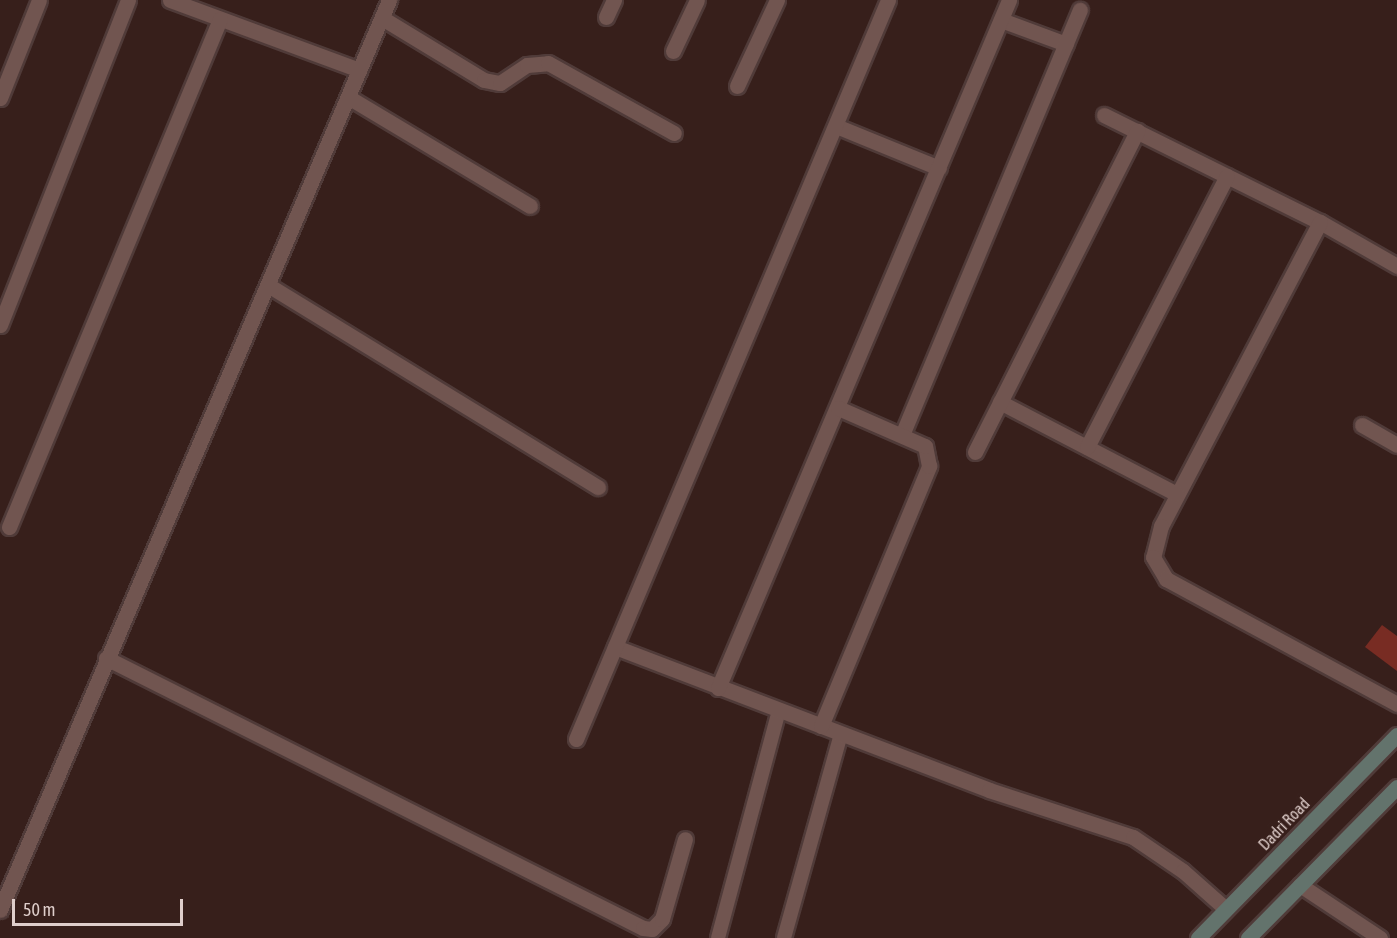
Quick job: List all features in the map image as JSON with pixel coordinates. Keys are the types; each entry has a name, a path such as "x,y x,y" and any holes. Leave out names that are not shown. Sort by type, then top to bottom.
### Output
{"street":[{"path":"0,98 39,0"},
{"path":"0,325 128,0"},
{"path":"170,0 360,70"},
{"path":"0,910 389,0"},
{"path":"606,17 614,0"},
{"path":"674,51 697,0"},
{"path":"737,86 777,0"},
{"path":"576,739 888,0"},
{"path":"718,688 1009,0"},
{"path":"902,435 1080,10"},
{"path":"382,18 494,83 508,80 535,61 548,63 674,133"},
{"path":"9,528 220,19"},
{"path":"1001,20 1066,44"},
{"path":"348,97 530,206"},
{"path":"1104,115 1320,222 1397,266"},
{"path":"836,126 939,168"},
{"path":"975,452 1137,132"},
{"path":"1087,447 1227,176"},
{"path":"1320,222 1178,494 1153,547 1155,566 1166,579 1397,704"},
{"path":"268,285 598,487"},
{"path":"1000,402 1178,494"},
{"path":"820,726 929,466 925,446 838,408"},
{"path":"1362,425 1397,445"},
{"path":"615,647 989,790 1132,837 1183,871 1226,909"},
{"path":"106,658 643,928 652,929 662,919 685,839"},
{"name":"Dadri Road","path":"1198,938 1397,735"},
{"path":"1248,938 1397,787"},
{"path":"1300,885 1380,938"}],"lane":[{"path":"718,938 779,711"},
{"path":"784,938 841,734"}],"building":[{"path":"1382,625 1397,636 1397,671 1365,647"}]}
